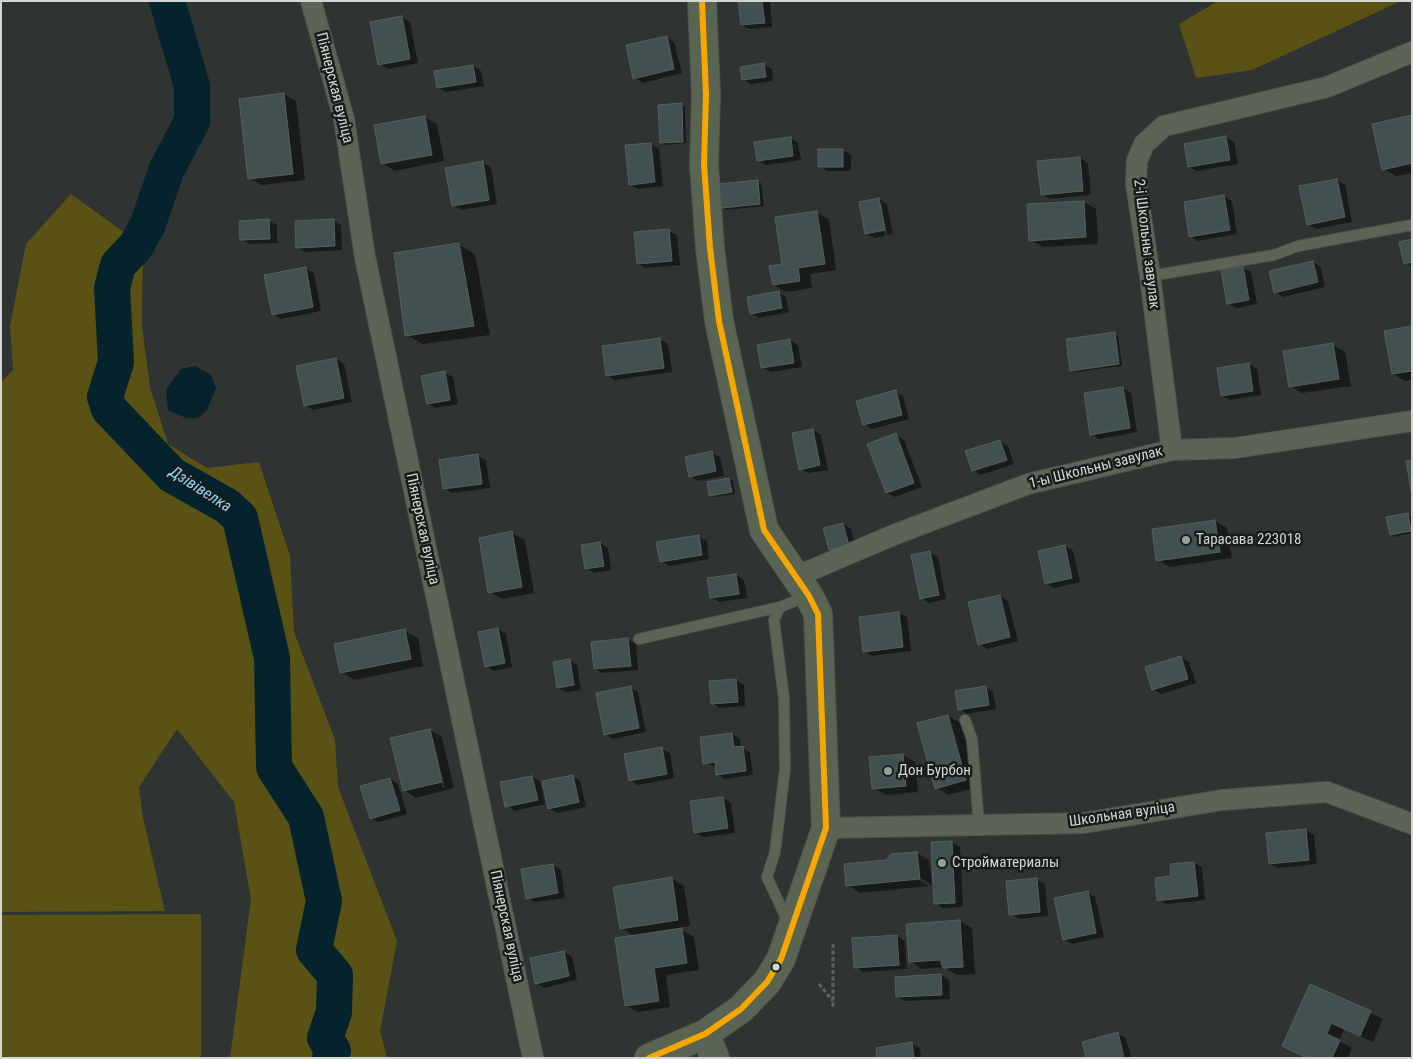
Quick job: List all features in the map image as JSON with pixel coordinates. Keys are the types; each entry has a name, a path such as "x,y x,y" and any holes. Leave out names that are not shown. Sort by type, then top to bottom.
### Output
{"street":[{"name":"Піянерская вуліца","path":"312,1 344,119 365,257 533,1058"},
{"path":"649,1058 710,1046 767,982 781,959 826,828 818,614 802,586 764,530 720,321 710,248 704,164 706,95 702,1"},
{"name":"2-і Школьны завулак","path":"1172,450 1136,183 1138,161 1144,144 1164,126 1327,87 1412,52"},
{"name":"1-ы Школьны завулак","path":"802,586 896,534 1028,484 1172,450 1236,448 1412,421"},
{"name":"Школьная вуліца","path":"826,828 1084,823 1222,800 1327,792 1412,824"}],"lane":[{"path":"1150,276 1274,255 1298,246 1412,225"},
{"path":"791,929 768,877 775,852 785,769 784,699 774,620 780,607 802,586"},
{"path":"639,639 780,607"},
{"path":"965,720 972,739 979,825"}],"path":[{"path":"833,944 833,1008"},
{"path":"819,984 833,1001"}],"shaded area":[{"path":"1218,1 1401,1 1252,70 1196,78 1179,24"},
{"path":"71,194 143,246 142,326 150,387 168,444 207,468 259,462 290,556 294,632 335,740 338,787 397,941 380,1031 387,1058 230,1058 251,899 234,802 177,729 139,787 143,818 165,911 1,912 1,382 13,370 10,326 26,244"},
{"path":"201,914 201,1058 1,1058 1,915"}],"water":[{"path":"194,59 203,65 206,78 200,114 192,121 183,119 181,93 187,69"},
{"path":"195,366 211,375 216,388 207,410 198,418 186,418 168,410 166,389 181,369"}],"building":[{"path":"738,1 762,1 765,23 741,25"},
{"path":"402,16 410,59 378,65 370,22"},
{"path":"667,36 674,69 633,79 626,45"},
{"path":"764,63 766,77 742,80 740,67"},
{"path":"473,65 476,82 437,88 434,71"},
{"path":"284,93 293,174 248,179 239,99"},
{"path":"682,103 683,142 660,143 658,105"},
{"path":"1412,115 1412,163 1382,170 1372,124"},
{"path":"425,116 432,155 381,164 374,125"},
{"path":"1226,136 1230,160 1188,167 1184,144"},
{"path":"791,137 793,156 757,161 754,142"},
{"path":"651,143 655,182 629,185 625,145"},
{"path":"818,149 843,149 843,167 818,167"},
{"path":"1080,157 1083,191 1041,195 1037,161"},
{"path":"483,161 489,200 452,206 445,168"},
{"path":"1337,179 1345,217 1307,225 1299,186"},
{"path":"758,180 760,204 722,208 719,184"},
{"path":"1224,195 1230,230 1189,237 1184,202"},
{"path":"879,198 885,230 865,234 859,202"},
{"path":"1084,201 1086,237 1029,241 1027,204"},
{"path":"817,211 825,264 798,268 800,281 773,285 769,266 782,264 775,217"},
{"path":"269,219 270,239 240,240 239,221"},
{"path":"334,219 335,246 296,248 295,221"},
{"path":"669,229 672,261 637,264 634,232"},
{"path":"1412,239 1412,262 1404,264 1399,242"},
{"path":"459,243 474,326 405,336 394,253"},
{"path":"1313,261 1318,282 1274,293 1269,271"},
{"path":"1243,266 1249,300 1227,304 1221,270"},
{"path":"306,267 313,307 272,315 264,275"},
{"path":"779,291 782,308 750,314 747,297"},
{"path":"1412,326 1412,371 1392,374 1384,331"},
{"path":"1115,332 1119,364 1070,371 1066,339"},
{"path":"660,338 664,368 606,376 602,346"},
{"path":"790,339 794,363 761,368 757,345"},
{"path":"1333,343 1339,379 1289,387 1283,351"},
{"path":"336,358 344,398 304,406 296,366"},
{"path":"1249,363 1253,391 1221,396 1217,368"},
{"path":"445,371 450,400 427,404 421,376"},
{"path":"1123,387 1130,428 1090,435 1084,393"},
{"path":"896,390 902,415 863,425 856,401"},
{"path":"813,429 820,465 799,470 792,433"},
{"path":"896,433 914,483 886,493 867,444"},
{"path":"1000,440 1007,460 972,471 965,451"},
{"path":"712,451 716,471 689,477 685,457"},
{"path":"478,454 482,484 443,489 439,460"},
{"path":"1412,460 1412,495 1406,461"},
{"path":"729,478 732,492 709,496 707,482"},
{"path":"1408,513 1411,531 1390,535 1386,517"},
{"name":"Тарасава 223018","path":"1215,520 1220,552 1156,561 1152,529"},
{"path":"843,523 849,545 829,550 823,528"},
{"path":"512,531 522,587 488,593 479,538"},
{"path":"699,535 702,555 660,562 656,542"},
{"path":"600,542 604,566 585,569 581,545"},
{"path":"1065,545 1072,578 1045,584 1038,551"},
{"path":"930,551 939,595 920,599 911,555"},
{"path":"736,574 739,594 710,598 707,578"},
{"path":"1000,595 1010,637 978,645 968,602"},
{"path":"899,612 903,647 863,652 859,617"},
{"path":"498,628 505,663 485,667 478,632"},
{"path":"405,629 411,659 340,673 334,644"},
{"path":"628,638 631,666 594,669 591,642"},
{"path":"1181,656 1188,679 1152,690 1145,667"},
{"path":"570,659 574,685 557,688 553,662"},
{"path":"736,679 738,702 711,704 709,681"},
{"path":"631,686 639,728 604,735 596,693"},
{"path":"986,686 989,705 958,710 955,691"},
{"path":"948,715 966,780 935,789 917,723"},
{"path":"430,729 442,782 403,791 390,738"},
{"path":"732,733 734,747 743,746 746,771 716,775 715,762 703,764 700,737"},
{"path":"662,747 667,774 629,781 624,754"},
{"name":"Дон Бурбон","path":"903,754 906,786 872,789 869,757"},
{"path":"573,775 579,802 548,809 542,781"},
{"path":"532,776 538,800 505,807 500,782"},
{"path":"390,778 400,810 370,819 360,786"},
{"path":"723,797 728,828 694,833 690,801"},
{"path":"1306,829 1309,860 1269,864 1266,833"},
{"path":"952,841 955,903 934,904 931,842"},
{"path":"917,852 920,879 846,886 844,864 886,860 891,854"},
{"path":"1194,862 1198,896 1157,901 1155,878 1171,876 1170,864"},
{"path":"553,864 558,893 526,899 521,869"},
{"path":"672,877 678,920 620,929 613,887"},
{"path":"1037,878 1040,912 1009,915 1006,881"},
{"path":"1088,891 1096,933 1063,940 1054,898"},
{"path":"960,920 963,967 943,968 940,960 909,962 906,924"},
{"path":"682,928 687,963 654,968 659,1001 625,1006 615,938"},
{"path":"897,935 899,965 854,968 852,938"},
{"path":"564,951 569,976 535,984 530,958"},
{"path":"941,974 942,995 896,997 895,977"},
{"path":"1310,984 1371,1011 1360,1036 1331,1023 1327,1034 1340,1040 1332,1058 1307,1058 1282,1046"},
{"path":"1118,1032 1124,1058 1086,1058 1082,1042"},
{"path":"912,1042 914,1058 877,1058 876,1048"}],"waterway":[{"name":"Дзівівелка","path":"167,1 192,86 192,121 166,171 148,224 136,246 118,265 112,288 116,362 105,397 109,409 172,475 227,506 240,518 272,658 274,767 306,817 324,901 314,950 335,975 334,1012 325,1038 333,1051 330,1058"}],"transit line":[{"path":"649,1058 705,1034 741,1009 767,982 781,959 826,828 818,614 809,596 764,530 719,321 710,248 704,164 706,95 702,1"}],"place":[{"name":"Тарасава 223018","path":"1186,540"},
{"name":"Дон Бурбон","path":"888,771"},
{"name":"Стройматериалы","path":"942,863"}]}
